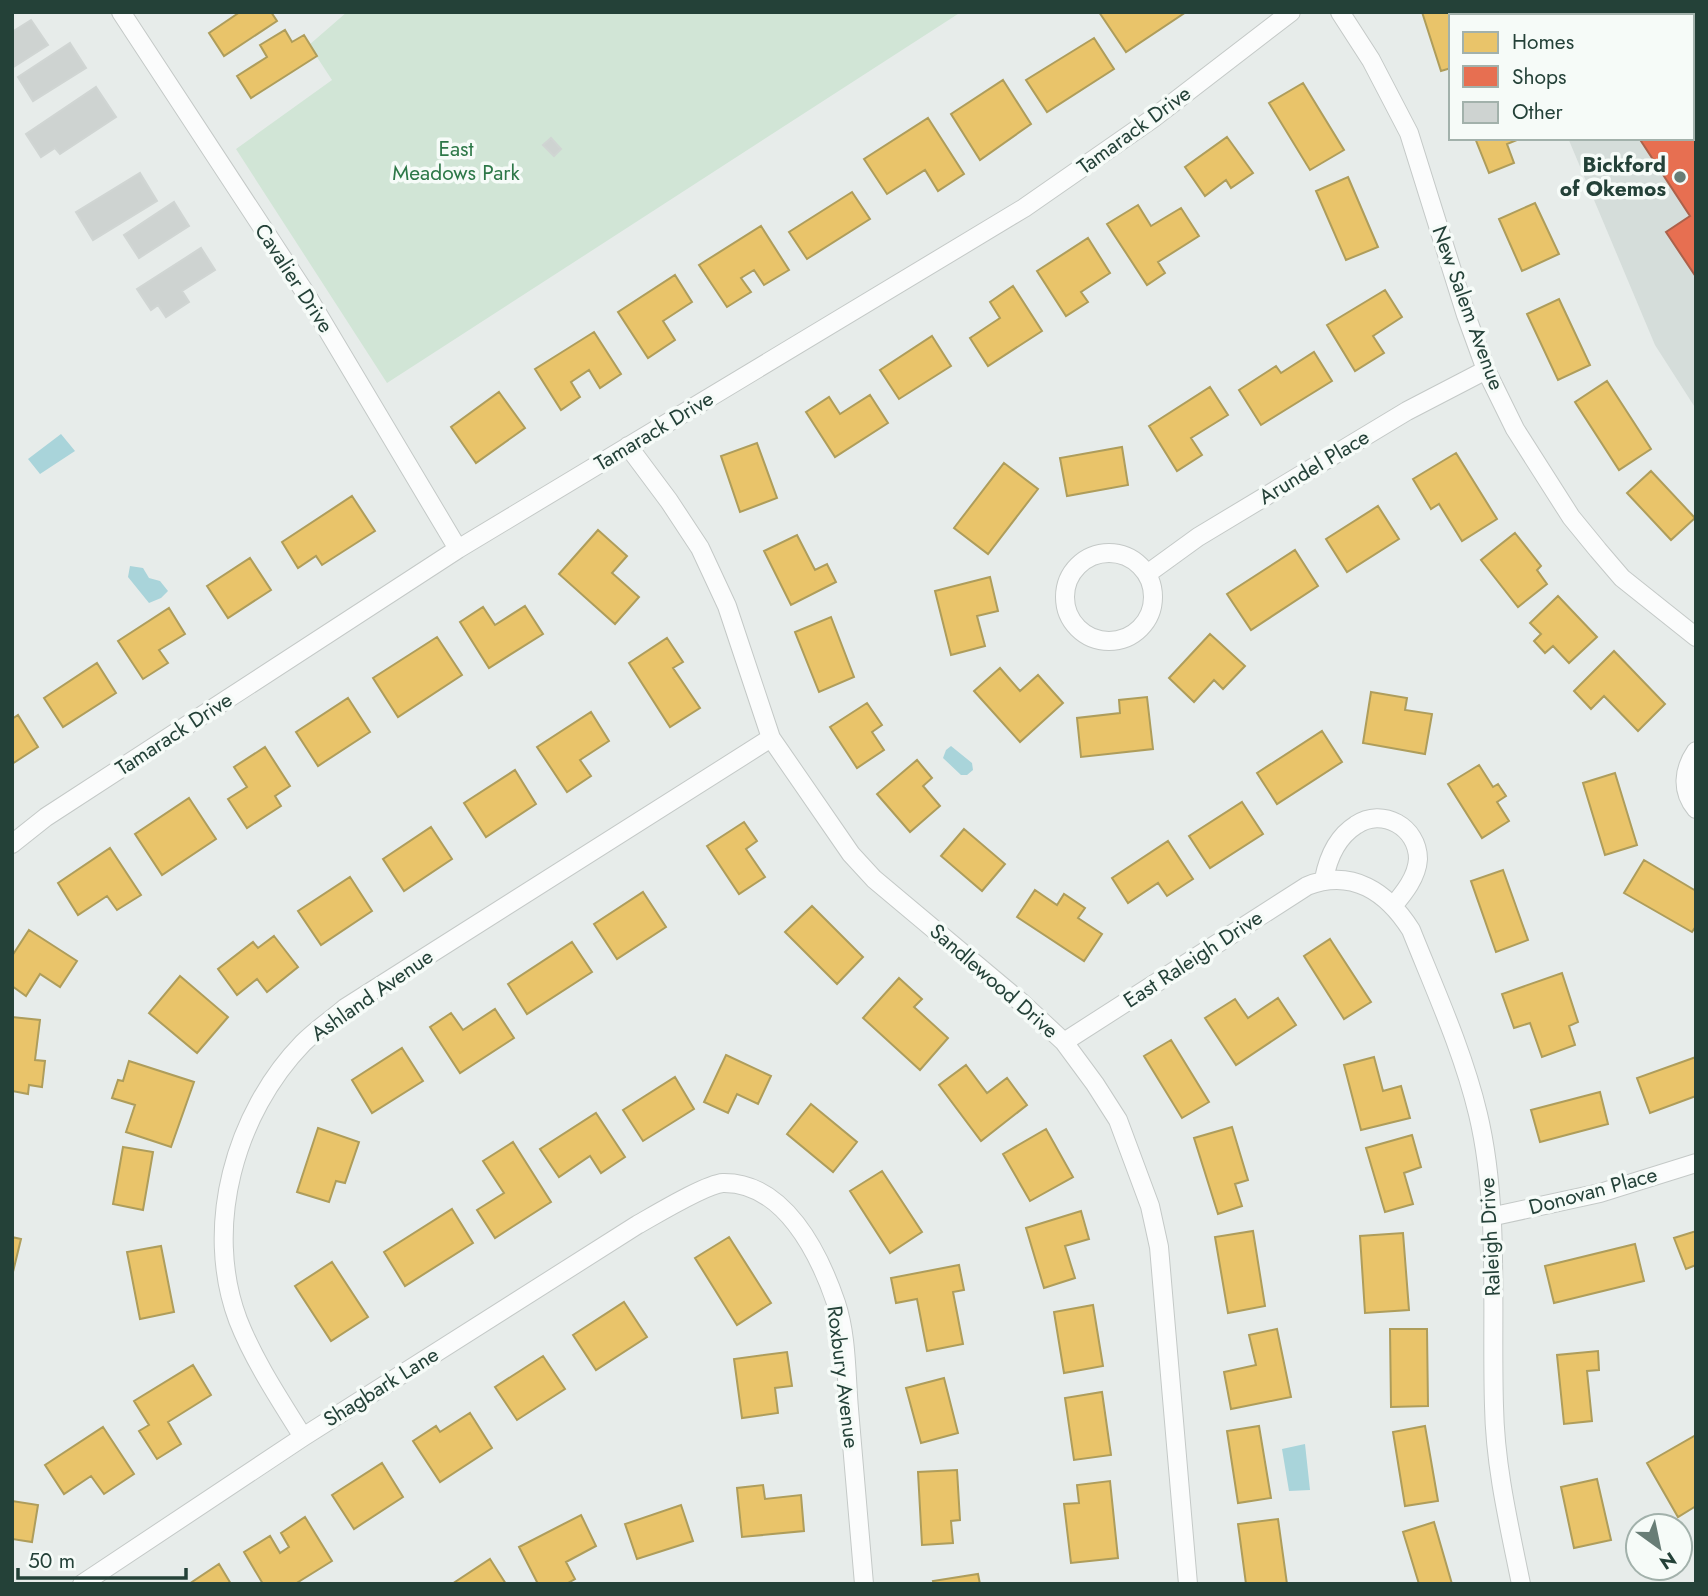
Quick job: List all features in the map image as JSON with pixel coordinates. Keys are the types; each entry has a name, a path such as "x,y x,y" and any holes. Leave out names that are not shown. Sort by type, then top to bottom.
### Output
{"street":[{"name":"Cavalier Drive","path":"121,12 306,294 458,549"},
{"name":"Tamarack Drive","path":"12,844 46,817 458,549 1024,208 1152,119 1291,12"},
{"name":"New Salem Avenue","path":"1340,12 1371,60 1409,133 1466,315 1486,370 1515,429 1571,517 1622,578 1696,637"},
{"name":"Arundel Place","path":"1147,574 1198,537 1407,411 1486,370"},
{"name":"Sandlewood Drive","path":"628,446 700,548 727,606 771,738 851,854 874,879 1022,1003 1064,1042 1118,1120 1150,1206 1159,1247 1188,1584"},
{"path":"1108,552 1119,554 1130,558 1147,574 1152,584 1152,607 1148,618 1132,634 1122,639 1099,640 1088,635 1071,620 1067,609 1066,586 1077,566 1086,559 1108,552"},
{"name":"Ashland Avenue","path":"303,1437 272,1387 238,1321 227,1279 225,1228 229,1184 244,1131 271,1082 304,1042 345,1009 771,738"},
{"path":"1696,751 1686,772 1685,784 1696,809"},
{"path":"1324,879 1328,861 1338,843 1357,824 1368,819 1381,818 1399,824 1412,836 1418,860 1406,890 1394,906"},
{"name":"East Raleigh Drive","path":"1064,1042 1307,886 1324,879"},
{"name":"Raleigh Drive","path":"1324,879 1345,880 1365,886 1394,906 1411,929 1452,1032 1478,1114 1487,1166 1493,1278 1494,1408 1500,1484 1521,1584"},
{"name":"Donovan Place","path":"1490,1217 1600,1193 1696,1163"},
{"name":"Roxbury Avenue","path":"685,1198 721,1183 751,1186 793,1220 820,1264 836,1305 844,1352 864,1584"},
{"name":"Shagbark Lane","path":"82,1584 303,1437 626,1232 685,1198"}],"shaded area":[{"path":"1696,12 1696,409 1655,345 1569,140 1694,140 1694,14 1569,14"}],"green space":[{"name":"East Meadows Park","path":"347,12 961,12 387,383 236,149 332,80 309,45"}],"water":[{"path":"61,434 75,451 40,474 28,459"},
{"path":"130,566 143,568 149,578 160,581 168,591 161,598 149,603 128,577"},
{"path":"951,746 972,763 973,770 967,775 961,775 943,758"},
{"path":"1305,1444 1310,1490 1289,1491 1282,1449"}],"building: Homes":[{"path":"240,12 271,12 277,21 224,56 209,33"},
{"path":"1099,12 1186,12 1126,52"},
{"path":"1422,12 1463,12 1449,14 1449,69 1441,71"},
{"path":"285,30 292,42 304,35 317,56 251,98 237,76 267,57 260,45"},
{"path":"1094,38 1114,69 1047,112 1026,80"},
{"path":"1003,80 1031,124 980,160 951,114"},
{"path":"1303,83 1344,150 1310,170 1269,103"},
{"path":"928,118 964,174 938,191 925,170 887,194 864,159"},
{"path":"1227,137 1253,173 1231,188 1226,180 1205,196 1185,167"},
{"path":"1476,140 1517,140 1507,144 1514,163 1489,173"},
{"path":"1348,177 1378,247 1346,260 1316,191"},
{"path":"852,192 870,219 807,259 789,232"},
{"path":"1535,203 1559,254 1522,271 1499,219"},
{"path":"1138,205 1151,226 1181,208 1199,236 1158,262 1165,273 1147,285 1107,224"},
{"path":"761,226 789,270 764,285 754,270 741,278 751,292 727,307 699,265"},
{"path":"1088,238 1110,273 1081,292 1088,302 1066,316 1037,271"},
{"path":"675,275 692,302 663,321 675,340 648,358 618,312"},
{"path":"1013,286 1042,331 988,366 970,338 1000,318 990,302"},
{"path":"1385,290 1402,317 1373,336 1384,353 1355,371 1327,325"},
{"path":"1559,299 1590,365 1558,380 1527,314"},
{"path":"594,332 621,374 600,388 589,370 571,382 580,397 561,410 535,369"},
{"path":"932,336 951,366 899,399 880,370"},
{"path":"1314,352 1332,381 1261,425 1239,390 1276,366 1281,373"},
{"path":"1607,381 1651,449 1619,470 1575,402"},
{"path":"1210,387 1228,415 1191,438 1202,455 1177,471 1149,426"},
{"path":"499,392 525,428 476,463 451,427"},
{"path":"870,395 888,423 835,457 806,412 829,397 840,414"},
{"path":"757,443 777,498 740,512 721,456"},
{"path":"1122,447 1128,485 1067,496 1060,458"},
{"path":"1456,453 1497,519 1462,541 1439,504 1431,509 1413,479"},
{"path":"1004,463 1038,489 988,554 954,528"},
{"path":"1651,471 1695,518 1671,540 1627,493"},
{"path":"352,496 375,531 322,565 316,556 298,568 282,542"},
{"path":"1378,506 1399,539 1347,572 1326,539"},
{"path":"598,530 627,556 612,573 639,597 615,624 559,574"},
{"path":"1515,533 1541,566 1537,570 1547,584 1518,607 1481,560"},
{"path":"797,535 815,570 827,564 836,582 791,605 764,551"},
{"path":"1295,550 1318,586 1251,630 1227,594"},
{"path":"250,558 271,590 228,618 207,586"},
{"path":"990,577 998,611 977,616 985,646 951,655 935,591"},
{"path":"1558,596 1597,637 1569,663 1553,646 1545,653 1534,641 1541,634 1530,623"},
{"path":"525,606 543,634 489,668 460,622 483,607 495,625"},
{"path":"169,608 185,634 159,650 168,663 143,679 118,641"},
{"path":"831,617 854,677 819,692 795,632"},
{"path":"1210,634 1245,666 1223,689 1214,680 1194,702 1169,678"},
{"path":"437,637 462,675 398,717 373,678"},
{"path":"667,638 683,662 673,668 700,708 670,727 629,663"},
{"path":"1614,651 1665,704 1638,731 1604,696 1591,709 1574,691"},
{"path":"97,663 116,693 63,727 44,698"},
{"path":"1000,668 1020,691 1038,675 1063,703 1020,742 974,691"},
{"path":"1371,692 1407,698 1405,710 1432,714 1425,754 1363,743"},
{"path":"1147,697 1153,749 1081,757 1077,718 1120,713 1119,700"},
{"path":"348,698 370,732 318,766 296,732"},
{"path":"867,703 882,725 872,732 884,750 857,768 830,727"},
{"path":"591,712 609,741 580,760 591,776 567,792 537,747"},
{"path":"18,715 38,747 12,764 12,719"},
{"path":"1322,731 1342,762 1277,804 1257,773"},
{"path":"265,747 290,786 275,796 281,806 247,828 228,799 247,787 234,767"},
{"path":"917,760 932,778 923,786 940,806 910,832 877,794"},
{"path":"1479,765 1493,787 1498,784 1506,796 1497,802 1509,821 1482,838 1448,784"},
{"path":"515,770 536,804 486,837 464,803"},
{"path":"1615,773 1637,845 1605,855 1583,783"},
{"path":"189,798 216,839 162,875 135,834"},
{"path":"1242,802 1263,834 1210,868 1189,836"},
{"path":"744,822 757,841 746,849 765,877 739,894 707,846"},
{"path":"431,827 452,859 404,891 383,859"},
{"path":"964,829 1005,864 982,891 941,856"},
{"path":"1168,841 1193,879 1167,896 1158,883 1128,903 1112,878"},
{"path":"110,848 141,895 117,910 107,896 78,915 58,883"},
{"path":"1644,860 1696,891 1696,926 1692,932 1624,893"},
{"path":"1503,870 1528,940 1496,952 1471,881"},
{"path":"350,877 372,911 321,945 298,911"},
{"path":"1035,890 1057,905 1064,894 1085,908 1078,918 1102,934 1084,961 1017,917"},
{"path":"643,892 666,927 617,959 594,924"},
{"path":"812,906 863,957 837,984 785,932"},
{"path":"29,930 77,961 60,987 40,974 26,996 12,986 12,956"},
{"path":"274,936 298,967 267,992 257,979 237,995 218,969 253,942 258,948"},
{"path":"1330,939 1371,1002 1344,1019 1304,956"},
{"path":"572,942 592,972 527,1014 508,984"},
{"path":"1562,973 1578,1022 1569,1026 1575,1045 1542,1057 1530,1023 1514,1028 1502,994"},
{"path":"180,976 228,1017 197,1053 149,1013"},
{"path":"899,978 922,999 914,1007 948,1038 920,1070 863,1018"},
{"path":"1278,998 1296,1025 1236,1065 1205,1018 1235,999 1248,1018"},
{"path":"495,1009 514,1038 460,1073 430,1027 451,1013 463,1030"},
{"path":"12,1017 40,1020 35,1060 45,1061 42,1087 29,1085 28,1094 12,1091"},
{"path":"1171,1040 1209,1102 1182,1118 1144,1056"},
{"path":"402,1048 423,1081 372,1113 352,1080"},
{"path":"726,1055 771,1076 758,1104 737,1094 728,1113 704,1102"},
{"path":"1374,1057 1383,1091 1401,1086 1410,1118 1361,1130 1344,1065"},
{"path":"1696,1057 1696,1096 1650,1113 1637,1078"},
{"path":"129,1061 194,1082 171,1147 126,1132 135,1105 112,1098 118,1080 123,1081"},
{"path":"966,1065 987,1093 1007,1078 1027,1105 981,1141 939,1085"},
{"path":"675,1077 694,1109 643,1141 623,1110"},
{"path":"1600,1092 1608,1124 1540,1142 1531,1110"},
{"path":"811,1104 857,1142 833,1172 787,1134"},
{"path":"596,1113 625,1157 601,1173 590,1156 559,1177 540,1149"},
{"path":"1232,1127 1248,1180 1235,1184 1242,1206 1218,1214 1194,1138"},
{"path":"318,1128 359,1142 345,1183 336,1181 329,1202 297,1192"},
{"path":"1046,1129 1073,1177 1030,1201 1003,1154"},
{"path":"1412,1135 1421,1167 1404,1173 1413,1204 1385,1212 1366,1148"},
{"path":"513,1142 551,1202 495,1238 477,1210 504,1193 483,1161"},
{"path":"123,1147 153,1152 143,1210 113,1204"},
{"path":"882,1171 922,1232 890,1253 850,1191"},
{"path":"452,1209 473,1243 405,1286 384,1252"},
{"path":"1081,1211 1089,1239 1065,1246 1075,1278 1044,1288 1026,1228"},
{"path":"1253,1231 1265,1306 1228,1313 1215,1237"},
{"path":"1696,1231 1696,1265 1686,1269 1674,1238"},
{"path":"1403,1233 1409,1310 1365,1313 1360,1236"},
{"path":"12,1237 21,1239 12,1276"},
{"path":"729,1237 771,1303 737,1325 695,1258"},
{"path":"1635,1244 1644,1281 1554,1303 1545,1266"},
{"path":"161,1246 174,1312 140,1319 127,1252"},
{"path":"332,1262 368,1317 331,1341 295,1286"},
{"path":"959,1265 964,1290 953,1292 963,1344 927,1351 917,1299 896,1303 891,1278"},
{"path":"624,1302 647,1337 596,1370 573,1335"},
{"path":"1093,1305 1103,1366 1064,1373 1054,1312"},
{"path":"1277,1329 1291,1397 1231,1409 1224,1372 1256,1365 1249,1335"},
{"path":"1390,1329 1427,1329 1428,1406 1391,1407"},
{"path":"1598,1351 1599,1370 1587,1371 1592,1421 1564,1424 1557,1355"},
{"path":"787,1352 792,1386 775,1388 778,1413 742,1418 734,1359"},
{"path":"543,1356 565,1389 517,1420 495,1387"},
{"path":"193,1365 211,1395 168,1422 181,1444 157,1459 139,1431 149,1425 134,1401"},
{"path":"944,1378 958,1433 921,1443 906,1388"},
{"path":"1102,1392 1111,1455 1074,1460 1065,1398"},
{"path":"470,1413 492,1448 440,1482 413,1441 436,1426 440,1432"},
{"path":"1259,1426 1271,1498 1238,1503 1227,1431"},
{"path":"1425,1426 1438,1501 1405,1506 1393,1432"},
{"path":"103,1427 134,1474 104,1494 91,1476 64,1494 45,1465"},
{"path":"1696,1435 1696,1506 1686,1512 1675,1512 1647,1463"},
{"path":"382,1463 403,1497 354,1529 332,1495"},
{"path":"957,1470 960,1520 951,1521 953,1543 922,1545 918,1472"},
{"path":"1597,1479 1611,1540 1574,1548 1561,1487"},
{"path":"1110,1481 1118,1558 1071,1563 1064,1504 1079,1503 1077,1485"},
{"path":"763,1485 765,1499 801,1495 804,1531 742,1537 737,1488"},
{"path":"12,1501 38,1505 32,1542 12,1539"},
{"path":"681,1505 693,1541 637,1559 625,1524"},
{"path":"581,1515 596,1546 566,1562 575,1579 566,1584 538,1584 519,1547"},
{"path":"305,1517 332,1561 295,1584 263,1584 244,1552 270,1536 280,1553 289,1547 281,1533"},
{"path":"1278,1519 1287,1584 1246,1584 1238,1524"},
{"path":"1434,1522 1452,1584 1419,1584 1403,1532"},
{"path":"490,1559 506,1584 452,1584"},
{"path":"219,1564 231,1584 189,1584"},
{"path":"978,1574 980,1584 934,1584 933,1581"}],"building: Shops":[{"path":"1696,63 1694,123 1694,64"},
{"name":"Bickford of Okemos","path":"1694,134 1696,136 1696,277 1666,232 1690,216 1640,140 1694,140"}],"building: Other":[{"path":"31,20 48,45 12,68 12,32"},
{"path":"70,43 86,68 33,101 18,77"},
{"path":"96,87 116,117 60,154 55,148 41,157 26,134"},
{"path":"551,138 561,149 554,156 543,145"},
{"path":"140,173 157,201 93,240 76,212"},
{"path":"174,202 189,226 139,258 124,235"},
{"path":"201,248 215,270 182,291 189,302 166,317 158,305 151,310 137,289"}],"place":[{"name":"Bickford of Okemos","path":"1680,177"}]}
